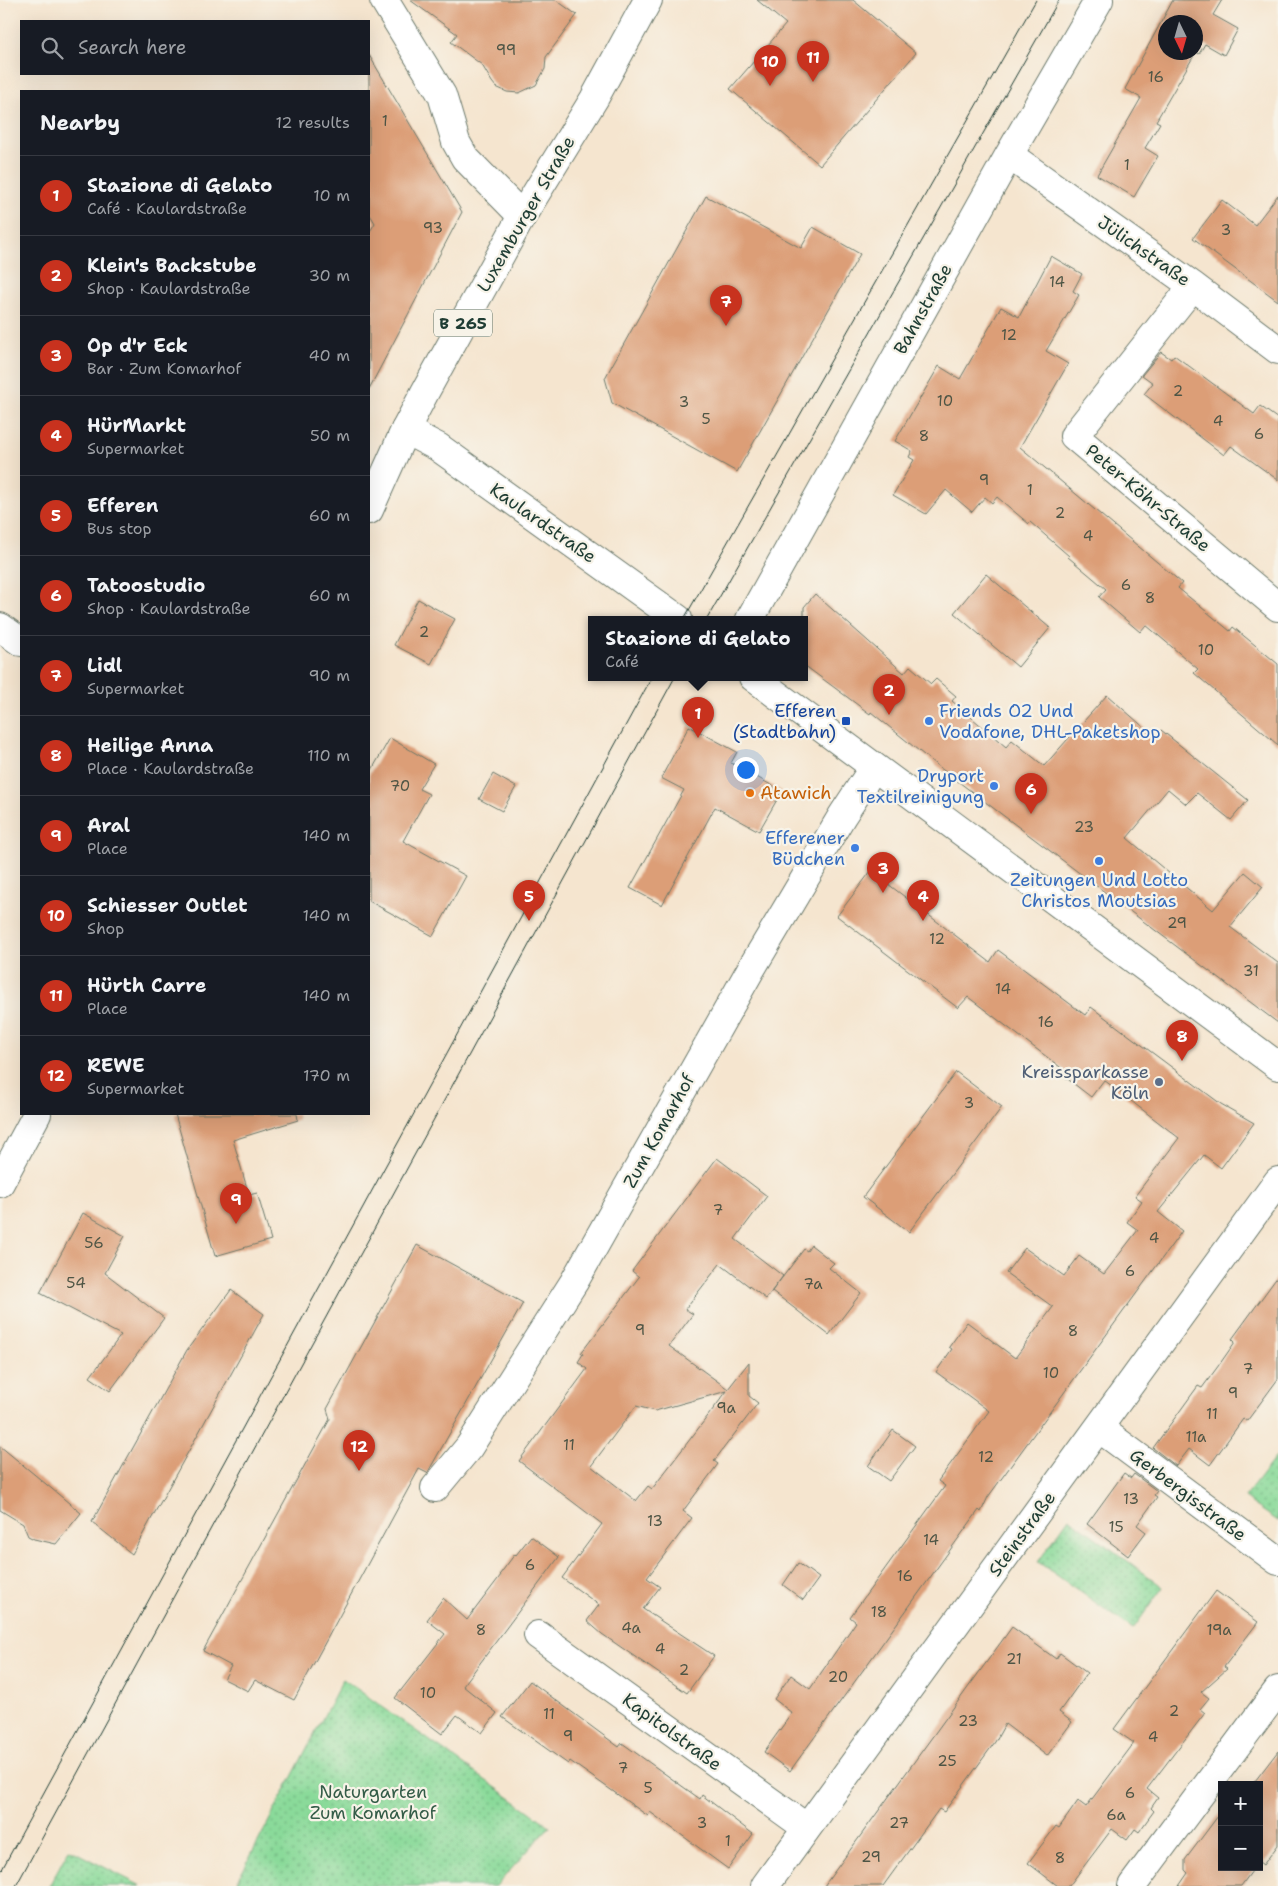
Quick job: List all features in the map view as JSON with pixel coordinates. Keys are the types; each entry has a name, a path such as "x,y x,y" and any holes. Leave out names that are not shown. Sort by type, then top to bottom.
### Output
{"street":[{"path":"384,0 442,95 456,142 465,158 522,216"},
{"name":"Luxemburger Straße","path":"370,508 405,430 522,216 594,99 648,0"},
{"name":"Bahnstraße","path":"752,616 1009,155 1099,0"},
{"name":"Jülichstraße","path":"1009,155 1278,350"},
{"name":"Peter-Köhr-Straße","path":"1192,286 1074,436 1278,607"},
{"name":"Kaulardstraße","path":"405,430 438,448 674,616"},
{"path":"0,627 20,641"},
{"path":"758,681 1278,1066"},
{"name":"Zum Komarhof","path":"435,1488 469,1447 574,1282 751,969 842,816 874,767"},
{"path":"0,1183 36,1115"},
{"name":"Steinstraße","path":"765,1886 1278,1181"},
{"name":"Gerbergisstraße","path":"1099,1428 1278,1561"},
{"name":"Kapitolstraße","path":"538,1635 806,1828"},
{"path":"1132,1886 1278,1690"}],"green space":[{"path":"1278,1454 1278,1521 1244,1498"},
{"path":"1069,1518 1163,1587 1133,1629 1038,1562"},
{"name":"Naturgarten Zum Komarhof","path":"343,1679 550,1826 496,1886 235,1886"},
{"path":"69,1849 141,1886 49,1886"}],"building":[{"path":"410,0 556,0 577,15 546,57 545,69 536,85 519,93 507,92 496,87 482,65 451,42 457,34"},
{"path":"757,0 853,0 916,53 820,165 730,89 786,24"},
{"path":"1173,0 1222,0 1213,15 1238,29 1224,55 1205,44 1203,47 1203,15 1165,15"},
{"path":"1158,28 1158,60 1191,60 1156,121 1160,123 1145,148 1158,156 1134,197 1097,175 1141,98 1125,89"},
{"path":"370,57 462,212 370,387 370,231 375,223 370,215"},
{"path":"1278,195 1278,301 1193,238 1222,200 1255,225"},
{"path":"706,196 801,248 813,227 860,254 737,472 612,403 605,378"},
{"path":"1051,256 1082,274 1073,291 1079,295 1046,351 1068,364 1020,447 1182,583 1178,588 1230,631 1233,627 1278,664 1278,745 1194,673 1198,669 1146,625 1140,632 1099,597 1106,589 1030,522 1029,524 997,497 992,503 985,497 972,512 946,490 926,514 893,495 914,460 909,457 912,451 895,441 939,366 960,379 1001,307 1019,317"},
{"path":"1161,352 1171,359 1174,355 1254,414 1260,406 1278,419 1278,480 1231,446 1224,455 1144,394 1153,383 1142,375"},
{"path":"986,574 1050,628 1018,667 954,613"},
{"path":"815,594 904,673 910,666 931,684 936,679 956,696 952,701 1006,747 1012,740 1044,766 1107,695 1155,737 1161,730 1248,800 1231,820 1197,793 1186,804 1168,789 1127,838 1213,910 1245,872 1263,887 1230,927 1278,963 1278,1023 935,764 871,712 870,714 808,668 808,616 804,616 804,607"},
{"path":"418,599 455,619 431,664 394,645"},
{"path":"689,726 737,752 731,763 782,791 759,831 715,807 662,905 630,888 684,790 661,778"},
{"path":"390,738 434,764 419,789 429,794 403,841 466,876 433,936 370,902 370,773"},
{"path":"493,774 516,787 502,811 479,799"},
{"path":"871,871 990,962 998,950 1085,1015 1091,1007 1221,1104 1254,1123 1221,1168 1204,1155 1158,1212 1182,1231 988,1497 981,1512 979,1510 790,1771 764,1752 792,1713 774,1699 791,1675 810,1689 856,1622 850,1617 945,1486 938,1481 989,1411 936,1372 952,1349 949,1347 967,1322 1015,1358 1053,1307 1006,1273 1025,1248 1064,1276 1079,1256 1104,1274 1138,1230 1127,1222 1142,1201 1135,1196 1179,1138 1104,1080 1091,1097 1065,1077 1068,1073 968,997 958,1008 837,916"},
{"path":"956,1072 1002,1107 909,1232 863,1197"},
{"path":"175,1115 297,1115 298,1120 233,1140 249,1195 257,1193 271,1240 215,1256"},
{"path":"717,1158 767,1196 735,1239 783,1276 766,1299 720,1264 685,1309 693,1314 669,1346 728,1389 749,1362 749,1396 758,1403 714,1461 718,1464 683,1511 692,1518 647,1578 660,1587 643,1609 714,1656 687,1693 602,1634 587,1621 599,1605 562,1578 602,1524 519,1461 587,1369 578,1362 583,1354 581,1353 639,1277 632,1271","holes":["727,1391 652,1489 648,1486 636,1501 591,1466 636,1406 655,1411"]},
{"path":"83,1213 125,1236 105,1273 164,1318 110,1391 90,1377 121,1335 40,1293"},
{"path":"417,1245 523,1303 428,1472 419,1469 294,1700 255,1680 248,1691 224,1679 231,1666 203,1651 330,1419 327,1409"},
{"path":"811,1245 834,1263 829,1268 861,1293 829,1335 772,1291 804,1249 807,1251"},
{"path":"1278,1276 1278,1379 1247,1421 1243,1419 1210,1465 1189,1449 1176,1466 1153,1448 1198,1386 1202,1388 1219,1365 1235,1342 1232,1339"},
{"path":"231,1290 264,1314 132,1554 92,1522 187,1350"},
{"path":"893,1430 915,1446 889,1481 868,1466"},
{"path":"0,1446 81,1513 56,1544 28,1536 23,1524 0,1510"},
{"path":"1124,1473 1131,1478 1134,1474 1157,1491 1154,1495 1157,1497 1137,1525 1146,1532 1128,1556 1087,1524"},
{"path":"531,1536 559,1557 463,1686 497,1713 482,1733 457,1715 442,1734 395,1698 445,1634 427,1620 443,1598 467,1620 515,1554"},
{"path":"798,1563 819,1578 803,1600 783,1585"},
{"path":"1216,1591 1258,1622 1224,1667 1227,1669 1201,1692 1209,1698 1200,1709 1205,1713 1147,1789 1158,1798 1151,1808 1154,1811 1139,1832 1135,1829 1127,1840 1112,1829 1069,1886 1058,1886 1028,1863 1056,1826 1059,1828 1078,1801 1086,1807 1134,1743 1114,1729"},
{"path":"1012,1627 1056,1659 1060,1653 1087,1673 1059,1712 1072,1722 1047,1756 1005,1724 995,1742 944,1812 939,1809 883,1886 824,1886"},
{"path":"530,1681 619,1747 622,1743 700,1799 702,1795 753,1834 728,1869 650,1812 648,1816 570,1761 568,1764 502,1717"},
{"path":"1278,1751 1278,1845 1263,1865 1263,1781 1255,1781"},
{"path":"1218,1816 1218,1871 1252,1871 1241,1886 1179,1886 1188,1873 1185,1870 1185,1860"}],"tram line":[{"path":"686,616 1036,0"},
{"path":"709,616 1059,0"},
{"path":"0,1873 650,681"},
{"path":"16,1886 673,681"}],"place":[{"name":"Hürth Carre","path":"813,82"},
{"name":"Schiesser Outlet","path":"770,86"},
{"name":"Lidl","path":"726,326"},
{"name":"Klein's Backstube","path":"889,715"},
{"name":"Efferen (Stadtbahn)","path":"846,721"},
{"name":"Friends O2 Und Vodafone, DHL-Paketshop","path":"929,721"},
{"name":"Stazione di Gelato","path":"698,738"},
{"name":"Dryport Textilreinigung","path":"994,786"},
{"name":"Atawich","path":"750,793"},
{"name":"Tatoostudio","path":"1031,814"},
{"name":"Efferener Büdchen","path":"855,848"},
{"name":"Zeitungen Und Lotto Christos Moutsias","path":"1099,861"},
{"name":"Op d'r Eck","path":"883,893"},
{"name":"Efferen","path":"529,921"},
{"name":"HürMarkt","path":"923,921"},
{"name":"Heilige Anna","path":"1182,1061"},
{"name":"Kreissparkasse Köln","path":"1159,1082"},
{"name":"Aral","path":"236,1224"},
{"name":"REWE","path":"359,1471"}]}
